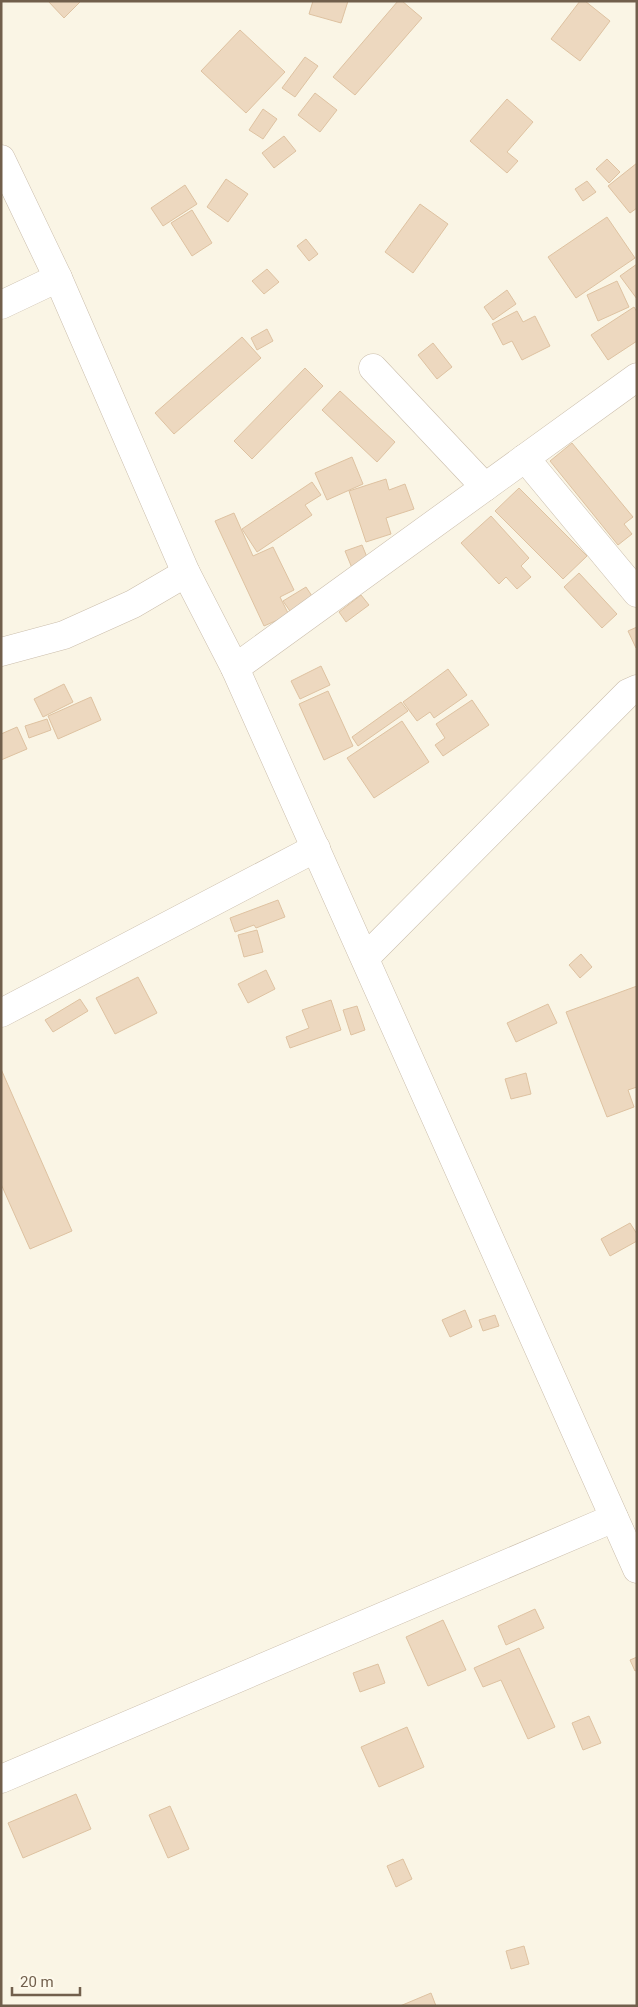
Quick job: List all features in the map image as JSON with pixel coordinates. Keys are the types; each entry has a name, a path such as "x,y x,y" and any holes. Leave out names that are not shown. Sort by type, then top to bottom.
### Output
{"street":[{"path":"1,159 58,278 186,573 236,668 637,1569"},
{"path":"1,305 58,278"},
{"path":"373,368 485,488"},
{"path":"236,668 637,377"},
{"path":"525,458 637,593"},
{"path":"1,652 64,635 133,604 186,573"},
{"path":"365,958 628,693 637,689"},
{"path":"1,1013 316,848"},
{"path":"1,1779 614,1518"}],"building":[{"path":"48,1 81,1 64,18"},
{"path":"313,1 348,1 341,23 309,14"},
{"path":"398,1 402,1 422,18 355,95 333,77"},
{"path":"580,1 585,1 610,21 580,61 551,39"},
{"path":"240,30 285,72 246,113 201,71"},
{"path":"305,57 318,66 295,97 282,88"},
{"path":"315,93 337,110 320,132 298,115"},
{"path":"507,99 533,122 507,152 518,161 507,173 470,141"},
{"path":"263,109 277,119 263,139 249,130"},
{"path":"284,136 296,151 274,168 262,153"},
{"path":"607,159 620,172 609,183 596,169"},
{"path":"637,163 637,208 630,213 608,186"},
{"path":"226,179 248,194 228,222 207,207"},
{"path":"587,181 596,192 583,201 575,189"},
{"path":"185,185 197,204 163,226 151,208"},
{"path":"420,204 448,224 413,273 385,252"},
{"path":"192,210 212,243 192,256 171,223"},
{"path":"607,217 635,258 576,298 548,257"},
{"path":"306,239 318,254 309,261 297,246"},
{"path":"637,264 637,299 620,276"},
{"path":"267,269 279,282 264,294 252,281"},
{"path":"617,281 629,307 598,321 587,295"},
{"path":"507,290 516,304 493,320 484,307"},
{"path":"634,307 637,312 637,341 608,360 591,335"},
{"path":"517,311 523,322 535,316 550,346 522,360 512,341 503,345 492,324"},
{"path":"267,329 273,341 257,350 251,338"},
{"path":"242,337 261,358 174,434 155,413"},
{"path":"433,343 452,367 437,379 418,355"},
{"path":"305,368 323,386 252,459 234,441"},
{"path":"340,391 395,442 377,462 322,410"},
{"path":"572,443 633,517 624,524 632,534 618,545 550,461"},
{"path":"352,457 363,484 327,500 315,473"},
{"path":"386,479 389,490 405,484 414,509 386,518 391,534 366,542 349,491"},
{"path":"312,482 321,495 305,505 312,515 257,552 242,529"},
{"path":"519,488 587,556 563,579 495,511"},
{"path":"234,513 253,556 273,547 294,590 280,597 289,615 264,626 215,521"},
{"path":"491,516 529,558 521,566 531,577 517,589 506,577 499,584 461,543"},
{"path":"362,545 369,562 352,568 345,551"},
{"path":"579,573 617,614 602,628 564,587"},
{"path":"306,587 314,599 292,614 283,601"},
{"path":"361,595 369,605 346,622 339,612"},
{"path":"637,627 637,648 636,648 628,631"},
{"path":"321,666 330,685 300,699 291,681"},
{"path":"448,669 467,695 434,718 430,712 417,721 403,702"},
{"path":"64,684 73,702 43,717 34,699"},
{"path":"328,691 353,746 324,760 299,704"},
{"path":"91,697 101,720 58,739 48,716"},
{"path":"472,700 489,725 443,756 435,745 445,738 436,724"},
{"path":"401,702 408,711 358,746 352,737"},
{"path":"47,719 51,730 29,738 25,726"},
{"path":"402,721 429,762 374,798 347,758"},
{"path":"17,727 27,749 1,760 1,734"},
{"path":"278,900 285,917 256,928 254,925 235,932 230,918"},
{"path":"257,930 263,952 244,957 238,935"},
{"path":"581,954 592,967 580,978 569,965"},
{"path":"266,970 275,989 248,1003 238,984"},
{"path":"138,977 157,1013 115,1034 96,998"},
{"path":"637,986 637,1087 628,1090 634,1107 607,1117 566,1012"},
{"path":"80,999 88,1011 53,1032 45,1020"},
{"path":"331,1000 341,1030 290,1048 286,1037 309,1028 302,1010"},
{"path":"548,1004 557,1023 516,1042 507,1023"},
{"path":"357,1006 365,1030 351,1035 343,1010"},
{"path":"1,1069 72,1231 30,1249 1,1184"},
{"path":"526,1073 531,1094 511,1099 505,1079"},
{"path":"630,1223 637,1234 637,1241 610,1256 601,1239"},
{"path":"465,1310 472,1327 450,1337 442,1320"},
{"path":"495,1315 499,1326 483,1331 479,1320"},
{"path":"535,1609 544,1628 506,1645 498,1626"},
{"path":"443,1620 466,1670 428,1686 406,1637"},
{"path":"519,1648 555,1727 528,1739 501,1680 483,1687 474,1668"},
{"path":"637,1657 637,1670 635,1671 630,1660"},
{"path":"378,1664 385,1683 360,1692 353,1673"},
{"path":"589,1716 601,1743 583,1750 572,1723"},
{"path":"407,1727 424,1767 379,1787 361,1747"},
{"path":"76,1794 91,1829 23,1858 8,1823"},
{"path":"170,1806 189,1849 168,1858 149,1815"},
{"path":"403,1859 412,1879 396,1887 387,1866"},
{"path":"524,1946 529,1964 511,1969 506,1951"},
{"path":"431,1993 436,2006 400,2006"}]}
